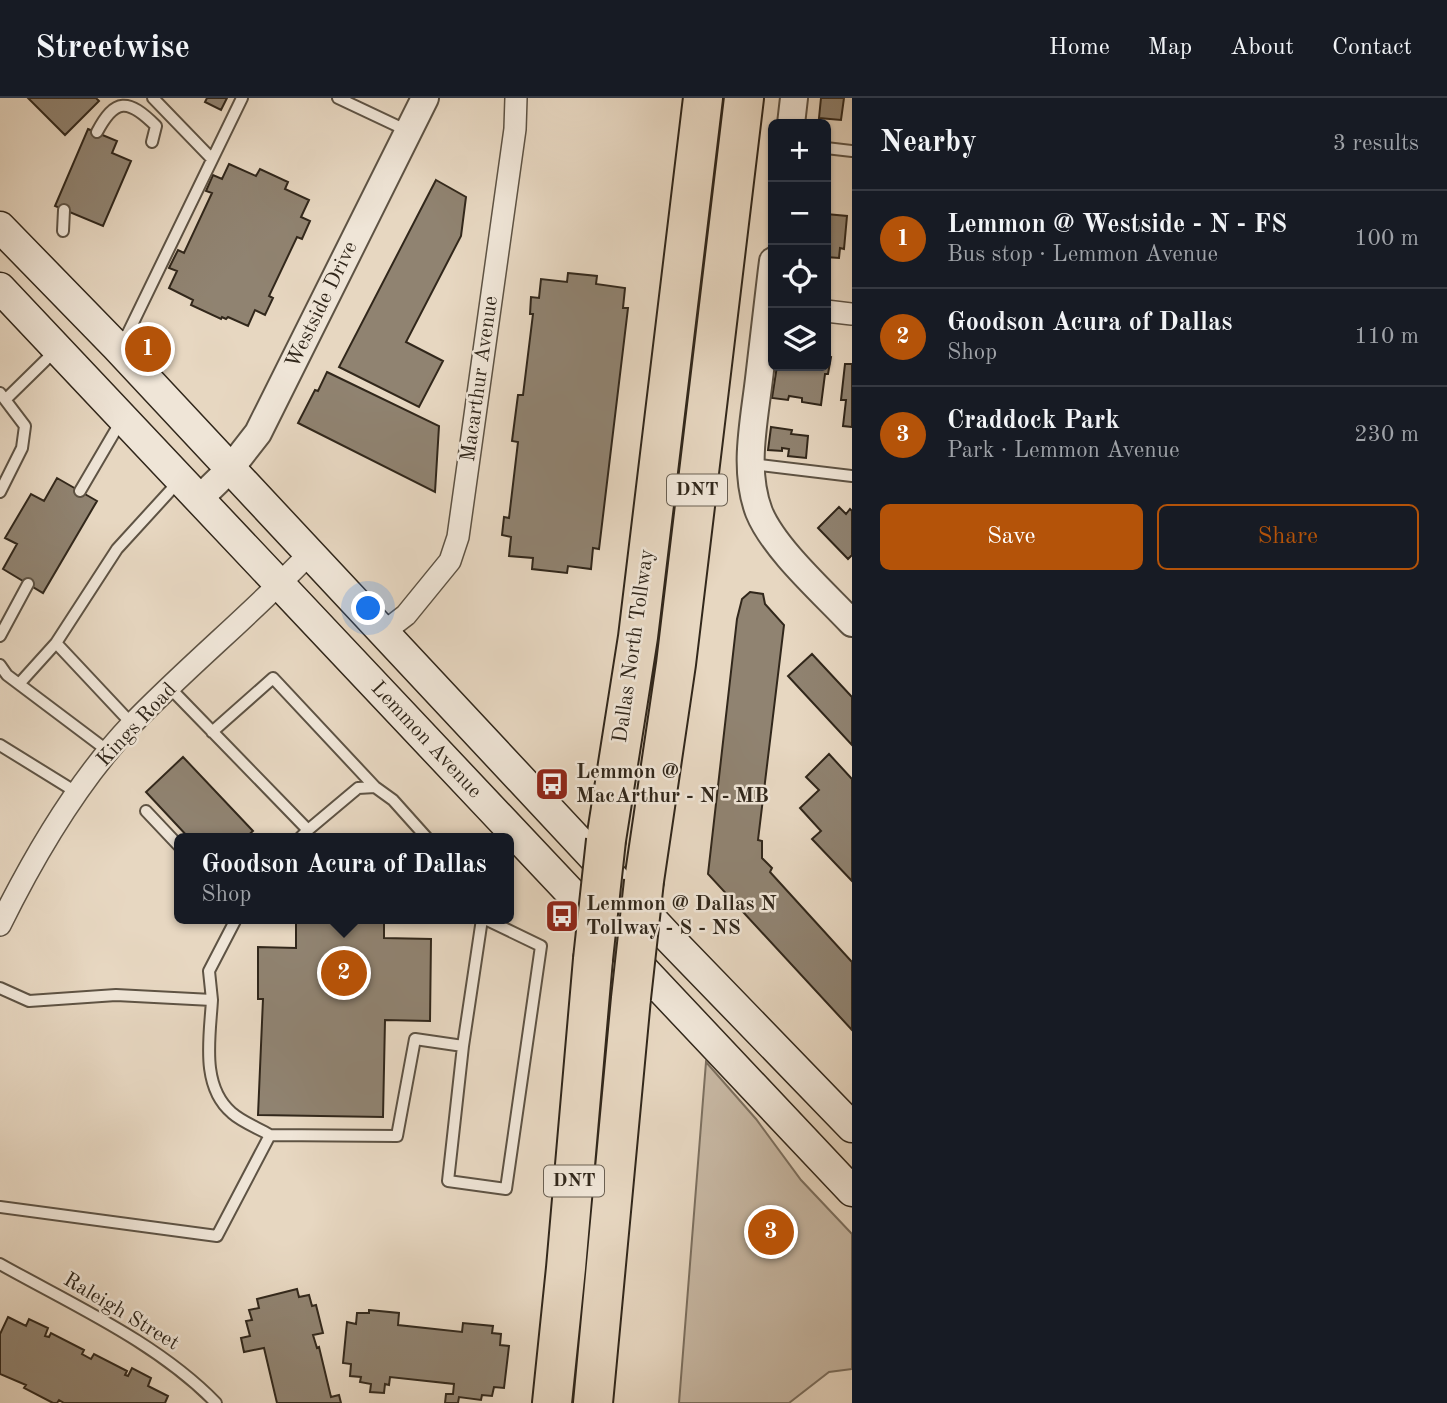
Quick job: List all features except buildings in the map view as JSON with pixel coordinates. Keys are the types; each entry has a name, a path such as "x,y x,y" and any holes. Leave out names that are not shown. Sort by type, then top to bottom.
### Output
{"highway":[{"name":"Dallas North Tollway","path":"552,1403 606,839 638,637 703,98"},
{"name":"Dallas North Tollway","path":"593,1403 644,881 676,664 744,98"}],"main road":[{"name":"Lemmon Avenue","path":"0,228 116,346 669,938 852,1127"},
{"name":"Lemmon Avenue","path":"0,288 280,585 508,833"},
{"path":"57,349 90,320"},
{"path":"514,834 549,809"},
{"name":"Lemmon Avenue","path":"514,839 852,1191"}],"street":[{"name":"Westside Drive","path":"190,489 230,468 258,433 425,98"},
{"name":"Macarthur Avenue","path":"384,632 406,615 450,561 458,537 515,129 516,98"},
{"path":"792,119 794,98"},
{"path":"771,308 751,464 752,486 760,513 778,543 852,623"},
{"path":"831,312 852,314"},
{"name":"Kings Road","path":"0,925 19,886 76,792 108,751 132,723 280,585 310,553"}],"lane":[{"path":"153,98 212,159"},
{"path":"116,346 128,333 242,98"},
{"path":"338,98 408,131"},
{"path":"97,132 106,110 112,104 126,100 140,105 156,125 152,142"},
{"path":"831,149 852,151"},
{"path":"63,231 64,210"},
{"path":"0,492 22,448 25,426 3,396 57,349"},
{"path":"80,491 122,417"},
{"path":"751,464 852,477"},
{"path":"19,684 57,643 117,549 190,489"},
{"path":"0,636 29,584"},
{"path":"57,643 132,723"},
{"path":"0,665 7,675 108,751"},
{"path":"212,732 273,678 375,787 393,800 423,833"},
{"path":"170,688 303,833"},
{"path":"0,745 76,792"},
{"path":"305,833 358,788 375,787"},
{"path":"146,811 174,841"},
{"path":"233,924 209,971 212,1000 209,1066 215,1090 231,1113 270,1135 397,1136 415,1039 463,1046"},
{"path":"483,924 463,1046 448,1181 506,1189 541,946 495,924"},
{"path":"0,988 29,1001 116,995 212,1000"},
{"path":"0,1207 217,1236 270,1135"},
{"name":"Raleigh Street","path":"0,1264 156,1352 193,1379 216,1403"}],"shaded area":[{"path":"706,1062 756,1119 801,1180 852,1234 852,1369 829,1372 789,1403 679,1403"}],"place":[{"name":"Lemmon @ Westside - N - FS","path":"148,349"},
{"name":"Lemmon @ MacArthur - N - MB","path":"552,784"},
{"name":"Lemmon @ Dallas N Tollway - S - NS","path":"562,916"},
{"name":"Goodson Acura of Dallas","path":"344,973"},
{"name":"Craddock Park","path":"771,1232"}]}
